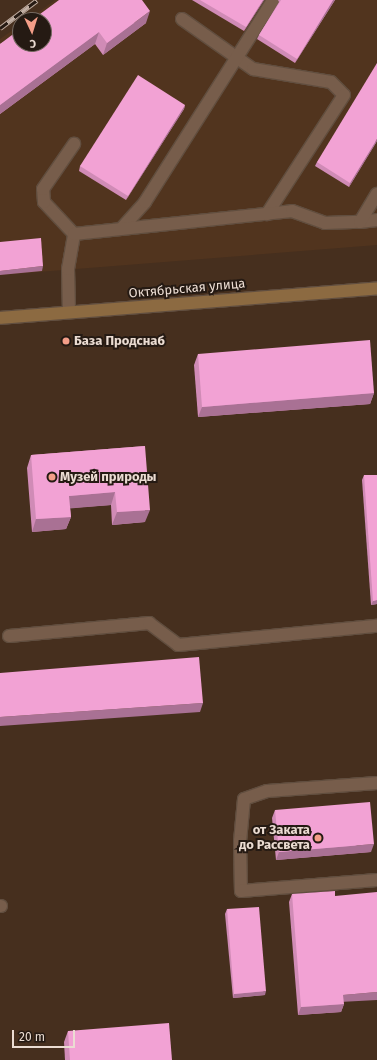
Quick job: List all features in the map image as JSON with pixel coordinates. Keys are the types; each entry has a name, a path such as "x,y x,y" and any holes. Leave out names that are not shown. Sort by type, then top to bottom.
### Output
{"main road":[{"name":"Октябрьская улица","path":"0,318 377,288"}],"lane":[{"path":"121,229 145,202 234,59 273,0"},
{"path":"182,19 234,59 253,69 285,77 331,82 344,95 267,214"},
{"path":"74,144 43,189 44,202 74,234"},
{"path":"360,222 377,194"},
{"path":"74,234 292,211 325,223 377,220"},
{"path":"68,312 68,269 74,234"},
{"path":"9,636 149,623 178,645 377,626"},
{"path":"377,783 267,791 244,799 240,841 241,891 377,880"}],"shaded area":[{"path":"55,0 377,0 377,245 0,275 0,39 12,31 12,52 52,52 52,12 39,12"}],"building":[{"path":"59,0 142,0 150,11 107,43 99,32 0,105 0,44 12,35 12,52 52,52 52,12 43,12"},
{"path":"200,0 263,0 246,27"},
{"path":"281,0 333,0 297,59 259,35"},
{"path":"377,63 377,139 350,183 317,162"},
{"path":"138,75 185,105 128,196 80,166"},
{"path":"41,238 43,266 0,271 0,242"},
{"path":"370,340 374,393 202,407 198,354"},
{"path":"145,446 150,510 117,512 115,492 69,496 71,517 36,519 31,455"},
{"path":"364,475 377,475 377,600 373,601"},
{"path":"199,657 203,703 0,717 0,673"},
{"path":"370,802 374,844 279,852 275,810"},
{"path":"335,891 335,896 377,892 377,992 343,995 344,1004 301,1007 292,894"},
{"path":"259,907 266,991 234,994 227,909"},
{"path":"169,1023 172,1060 70,1060 68,1031"}],"railway":[{"path":"0,28 37,0"}],"place":[{"name":"База Продснаб","path":"66,341"},
{"name":"Музей природы","path":"52,477"},
{"name":"от Заката до Рассвета","path":"318,838"}]}
